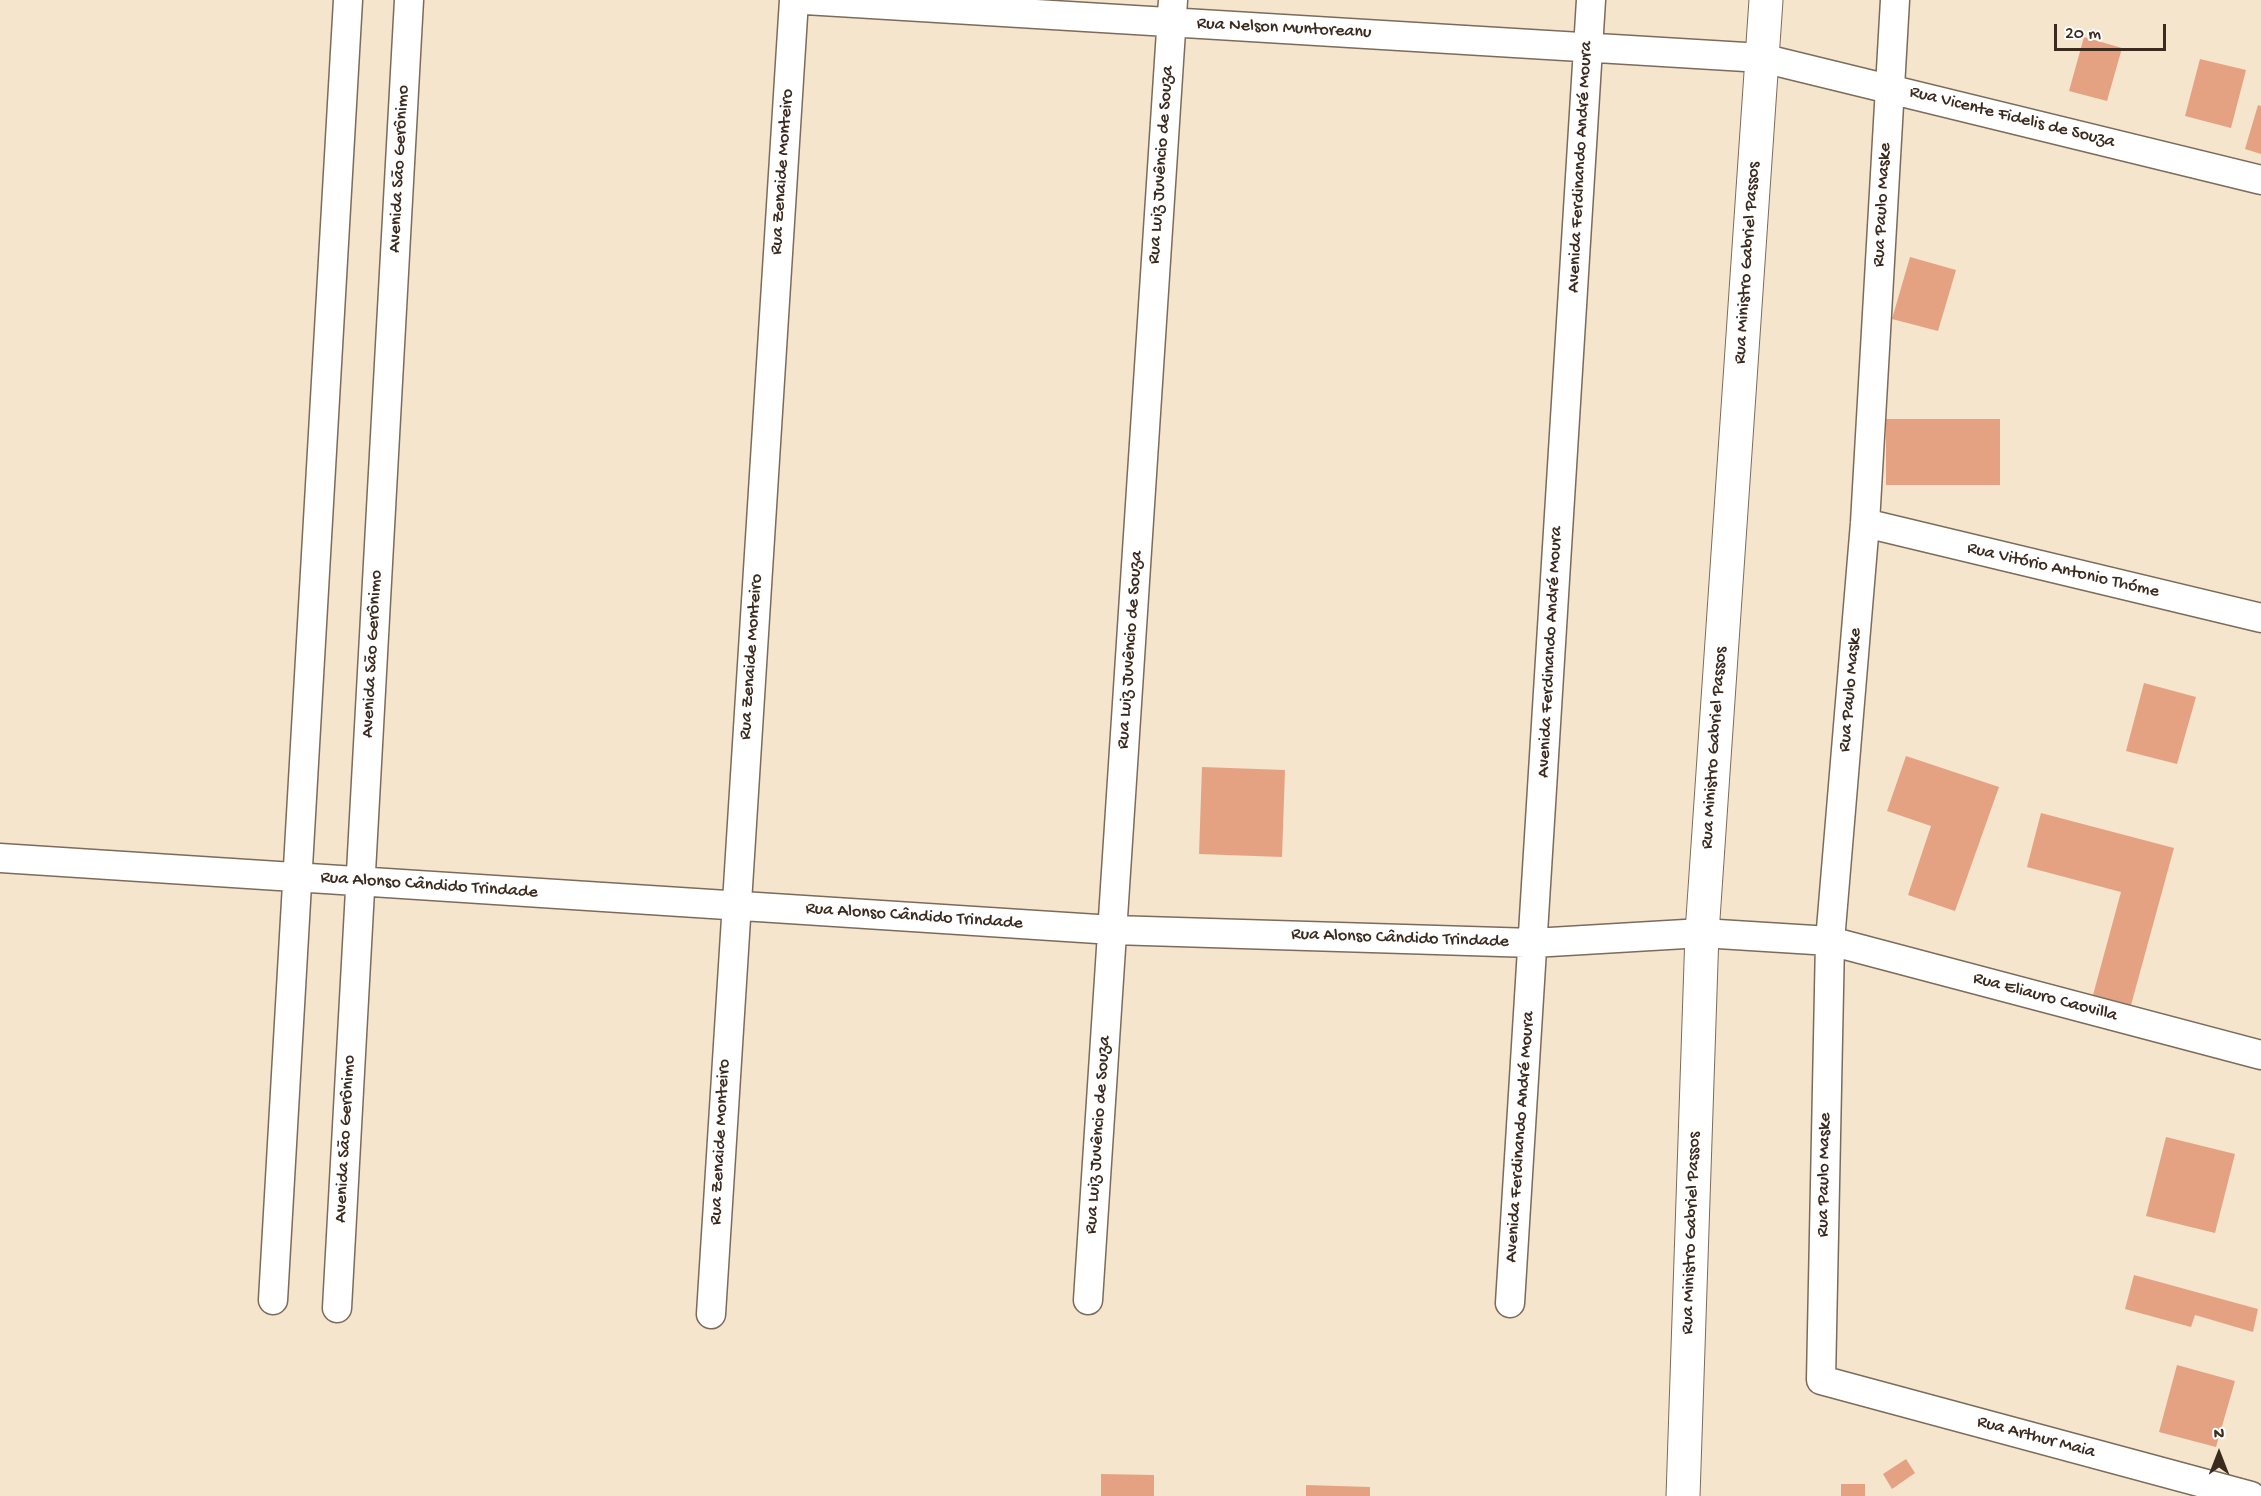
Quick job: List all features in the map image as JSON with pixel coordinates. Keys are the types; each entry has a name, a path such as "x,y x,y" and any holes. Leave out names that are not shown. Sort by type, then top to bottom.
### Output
{"street":[{"path":"273,1300 348,0"},
{"name":"Avenida São Gerônimo","path":"337,1308 409,0"},
{"name":"Rua Zenaide Monteiro","path":"711,1314 794,0"},
{"name":"Rua Nelson Muntoreanu","path":"805,0 1172,11 1588,47 1762,58"},
{"name":"Avenida Ferdinando André Moura","path":"1510,1303 1591,0"},
{"name":"Rua Ministro Gabriel Passos","path":"1683,1496 1702,933 1766,0"},
{"name":"Rua Paulo Maske","path":"1821,1380 1830,941 1865,523 1895,0"},
{"name":"Rua Luiz Juvêncio de Souza","path":"1089,1300 1172,11"},
{"name":"Rua Vicente Fidelis de Souza","path":"1762,58 2261,180"},
{"name":"Rua Vitório Antonio Thóme","path":"1865,523 2261,618"},
{"name":"Rua Alonso Cândido Trindade","path":"0,858 1113,930 1533,943 1702,933 1830,941"},
{"name":"Rua Eliauro Caovilla","path":"1830,941 2261,1055"},
{"name":"Rua Arthur Maia","path":"1821,1380 2250,1496"}],"building":[{"path":"2084,37 2122,48 2107,101 2069,91"},
{"path":"2200,59 2246,70 2231,128 2185,116"},
{"path":"2258,105 2261,106 2261,154 2245,149"},
{"path":"1910,257 1956,270 1938,331 1892,319"},
{"path":"1886,419 2000,419 2000,485 1886,485"},
{"path":"2144,683 2196,697 2177,764 2126,751"},
{"path":"1906,756 1999,787 1955,911 1908,895 1931,826 1887,811"},
{"path":"1202,767 1285,770 1282,857 1199,854"},
{"path":"2041,813 2174,848 2131,1005 2093,995 2121,892 2027,867"},
{"path":"2166,1137 2235,1154 2215,1233 2146,1216"},
{"path":"2134,1275 2258,1309 2253,1332 2195,1315 2191,1327 2125,1309"},
{"path":"2177,1365 2235,1381 2216,1447 2159,1432"},
{"path":"1906,1459 1915,1473 1892,1489 1883,1474"},
{"path":"1101,1474 1154,1475 1154,1496 1101,1496"},
{"path":"1841,1484 1865,1484 1865,1496 1841,1496"},
{"path":"1306,1485 1370,1487 1370,1496 1306,1496"}]}
